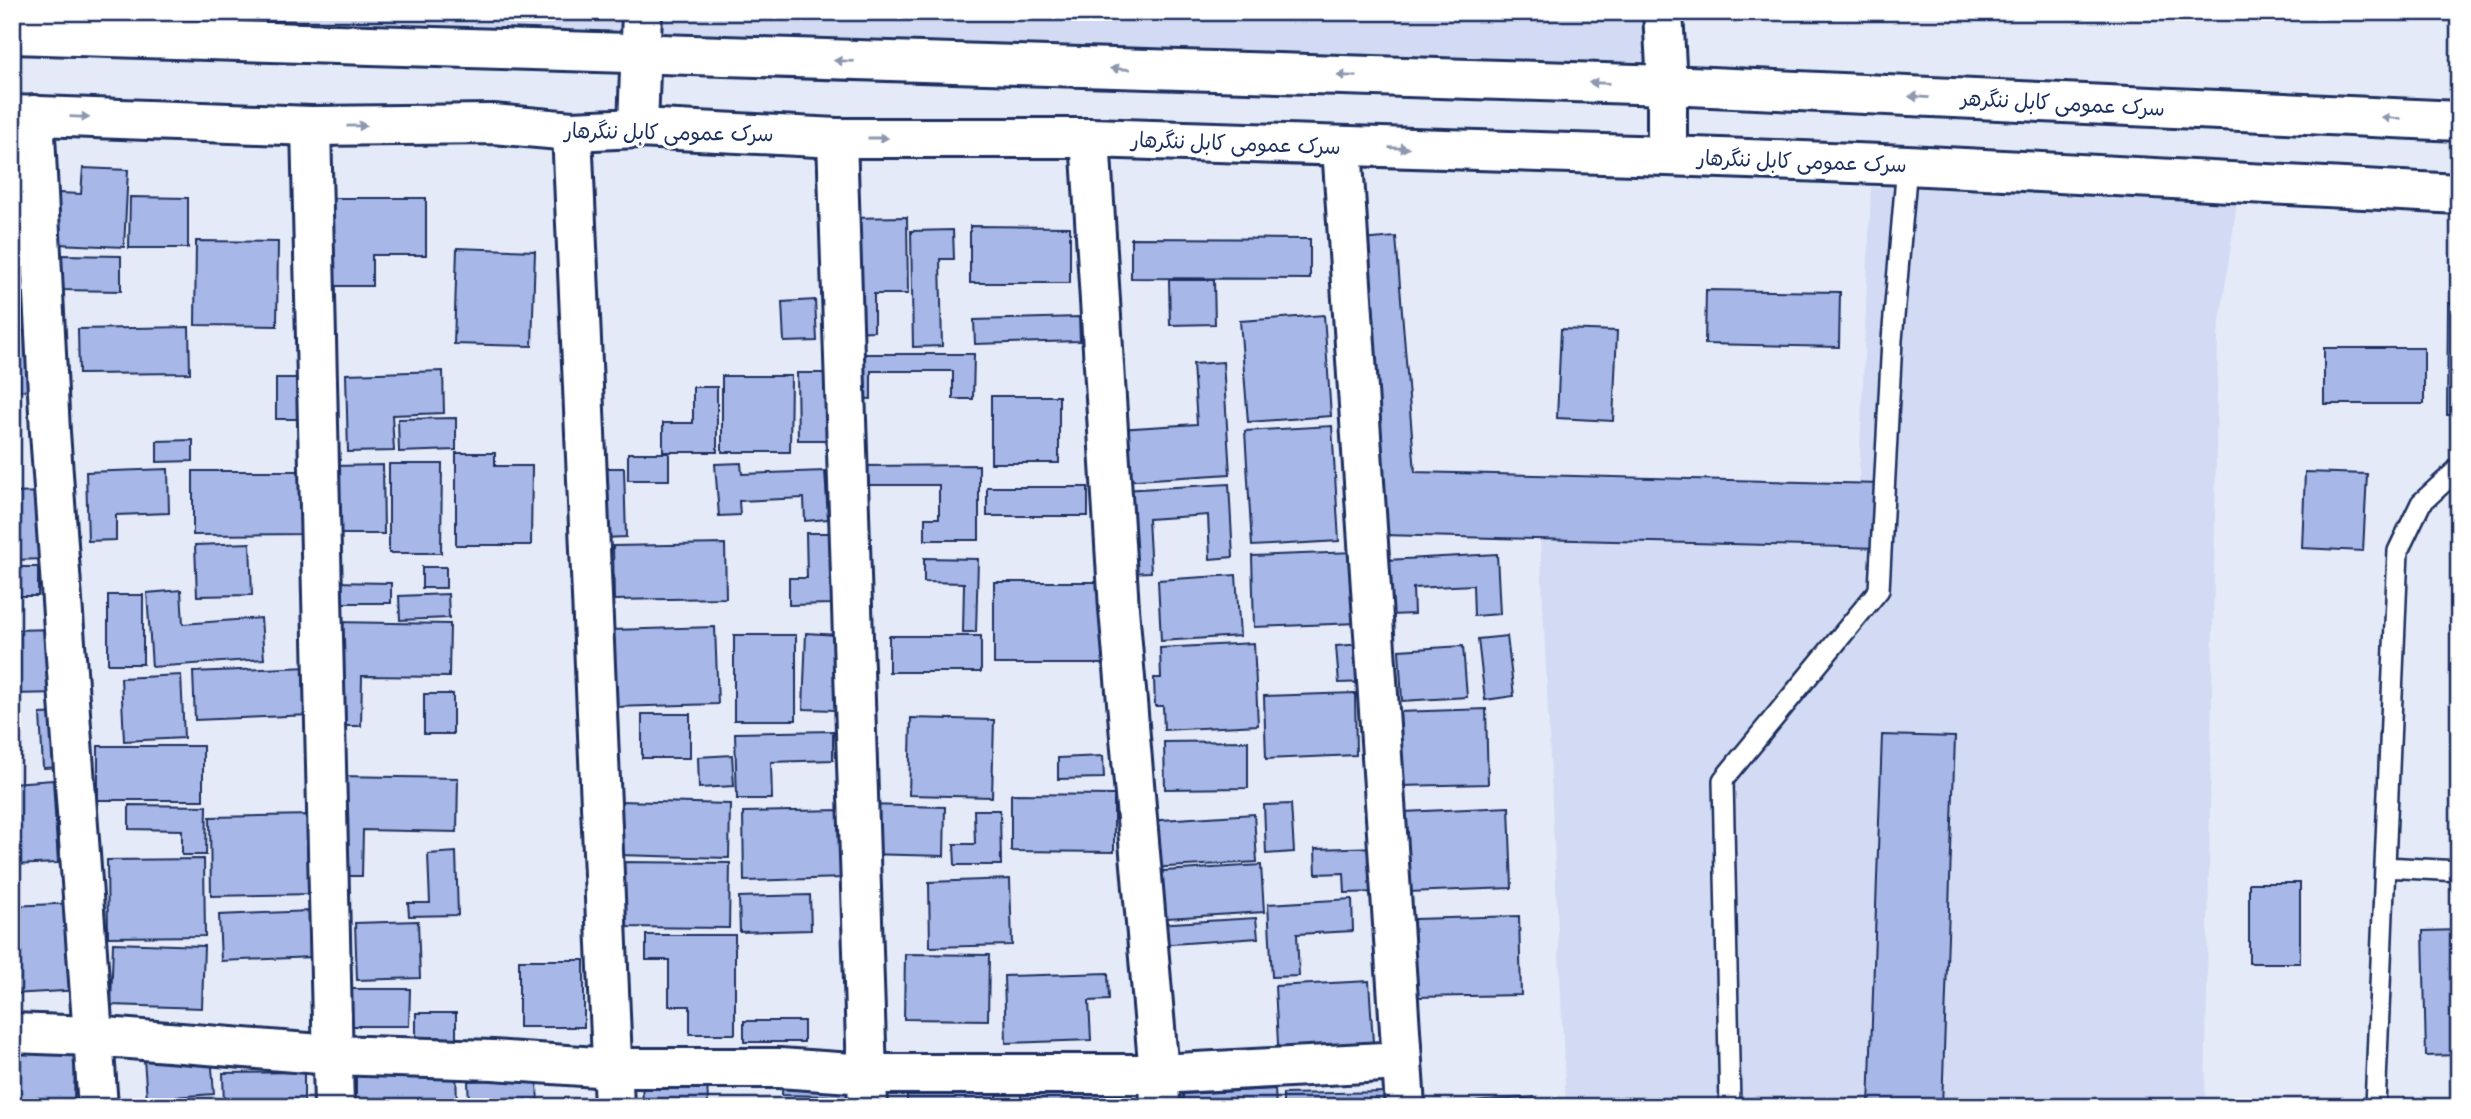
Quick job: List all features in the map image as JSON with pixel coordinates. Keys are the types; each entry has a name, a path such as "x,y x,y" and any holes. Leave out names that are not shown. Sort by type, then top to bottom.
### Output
{"main road":[{"path":"638,128 642,12"},
{"path":"1663,12 1667,156"},
{"path":"12,34 1667,85"},
{"name":"سرک عمومی کابل ننگرهر","path":"1667,85 2459,121"},
{"path":"23,115 50,432 98,1107"},
{"name":"سرک عمومی کابل ننگرهار","path":"23,115 312,126 493,124 572,131 638,128 837,138 1090,138 1667,156 1907,165 2459,194"},
{"path":"312,126 334,1107"},
{"path":"572,131 614,1107"},
{"path":"837,138 867,1090"},
{"path":"1090,138 1119,609 1160,1091"},
{"path":"1342,146 1405,1107"},
{"path":"12,1033 92,1036 333,1055 493,1060 612,1068 779,1068 867,1090 1160,1091 1402,1061"}],"lane":[{"path":"1730,1107 1723,779 1879,590 1892,340 1907,165"},
{"path":"2375,1107 2398,551 2421,503 2459,468"},
{"path":"2385,867 2459,871"}],"shaded area":[{"path":"12,12 1663,12 1667,85 12,34"},
{"path":"1871,187 2239,189 2218,336 2205,1107 1566,1107 1540,538 1856,549"}],"building":[{"path":"83,168 128,170 124,247 57,244 59,193 81,194"},
{"path":"12,188 32,188 31,263 12,263"},
{"path":"130,197 188,198 188,248 129,248"},
{"path":"333,198 426,198 426,255 372,255 372,286 332,286"},
{"path":"907,217 908,294 874,294 874,331 850,332 849,218"},
{"path":"970,226 1070,227 1070,283 970,283"},
{"path":"953,230 954,259 940,259 942,346 913,347 911,231"},
{"path":"1396,237 1415,472 1881,484 1880,548 1383,535 1361,240"},
{"path":"1131,238 1310,239 1310,279 1131,278"},
{"path":"196,241 278,242 277,326 195,325"},
{"path":"457,248 535,251 532,346 454,344"},
{"path":"60,255 121,256 121,291 60,290"},
{"path":"1169,280 1214,280 1215,324 1170,325"},
{"path":"1706,290 1840,292 1839,347 1705,344"},
{"path":"815,300 817,341 784,342 782,302"},
{"path":"2448,303 2459,303 2459,415 2447,415"},
{"path":"1324,315 1331,416 1248,422 1240,321"},
{"path":"1079,317 1080,341 975,344 974,320"},
{"path":"189,327 190,373 79,374 78,329"},
{"path":"1561,329 1617,331 1613,421 1557,418"},
{"path":"12,331 40,331 38,391 12,390"},
{"path":"2324,348 2424,348 2424,404 2324,404"},
{"path":"853,354 974,354 973,399 953,399 953,371 871,371 871,399 853,398"},
{"path":"1223,362 1230,474 1121,481 1118,429 1197,424 1193,364"},
{"path":"443,371 444,413 392,415 394,451 348,452 346,374"},
{"path":"797,373 826,373 826,440 798,440"},
{"path":"722,376 791,376 790,452 722,452"},
{"path":"276,378 297,378 297,419 276,419"},
{"path":"693,387 717,387 717,452 663,452 663,423 693,423"},
{"path":"991,396 1059,396 1059,463 991,463"},
{"path":"456,418 456,450 399,452 398,419"},
{"path":"1332,426 1339,541 1252,546 1245,431"},
{"path":"193,440 193,461 157,462 157,441"},
{"path":"456,453 495,453 495,466 532,466 531,545 456,545"},
{"path":"628,453 669,453 669,480 628,480"},
{"path":"741,463 742,474 825,471 828,519 805,521 804,498 739,501 740,515 719,516 715,464"},
{"path":"389,464 442,464 441,553 389,553"},
{"path":"383,465 384,534 333,534 332,466"},
{"path":"979,465 979,540 925,540 925,518 939,518 939,485 863,485 863,466"},
{"path":"601,468 624,468 626,537 603,538"},
{"path":"168,469 169,513 116,515 116,540 88,541 86,472"},
{"path":"193,471 311,471 311,534 193,535"},
{"path":"2305,472 2367,474 2363,551 2302,548"},
{"path":"1229,484 1233,557 1210,559 1208,515 1148,519 1151,572 1127,573 1122,490"},
{"path":"987,487 1088,487 1088,516 987,516"},
{"path":"43,492 46,559 12,560 12,493"},
{"path":"806,533 833,533 834,604 789,605 789,578 807,578"},
{"path":"250,543 252,595 197,596 195,545"},
{"path":"725,544 726,598 614,600 613,546"},
{"path":"1355,552 1358,623 1254,627 1252,556"},
{"path":"1497,554 1500,614 1474,616 1473,585 1413,588 1414,614 1390,615 1387,560"},
{"path":"924,558 978,559 976,632 963,632 964,583 924,582"},
{"path":"12,567 38,567 38,596 12,596"},
{"path":"422,567 446,567 446,588 422,588"},
{"path":"1236,575 1240,636 1161,641 1158,580"},
{"path":"332,582 391,583 391,603 332,603"},
{"path":"994,582 1102,582 1103,664 994,664"},
{"path":"181,590 183,624 261,618 264,659 152,667 147,593"},
{"path":"448,594 449,618 400,620 399,596"},
{"path":"108,595 143,595 143,664 108,664"},
{"path":"334,622 450,624 449,677 362,676 361,726 332,726"},
{"path":"715,627 718,704 614,707 611,630"},
{"path":"57,629 60,693 12,694 12,630"},
{"path":"806,633 838,635 835,710 803,709"},
{"path":"734,635 796,635 796,720 734,720"},
{"path":"889,636 981,636 981,672 889,672"},
{"path":"1507,636 1514,696 1485,700 1478,639"},
{"path":"1254,643 1258,725 1164,730 1163,706 1155,706 1154,678 1161,678 1160,648"},
{"path":"1363,644 1366,682 1339,683 1336,646"},
{"path":"1463,646 1467,697 1402,701 1399,650"},
{"path":"308,667 310,715 195,720 193,672"},
{"path":"181,675 184,738 124,741 121,678"},
{"path":"1355,693 1356,755 1266,759 1264,696"},
{"path":"424,694 453,694 453,734 424,734"},
{"path":"1486,709 1488,784 1400,786 1398,712"},
{"path":"65,713 68,767 43,768 40,714"},
{"path":"642,714 690,714 690,758 642,758"},
{"path":"911,718 994,720 992,797 909,795"},
{"path":"833,731 833,760 771,762 772,799 737,799 735,733"},
{"path":"1882,735 1955,737 1942,1107 1869,1107"},
{"path":"1248,741 1248,788 1165,789 1164,742"},
{"path":"98,746 203,746 203,800 98,800"},
{"path":"732,755 734,786 699,788 698,757"},
{"path":"1103,756 1104,778 1058,779 1058,758"},
{"path":"338,776 458,778 457,832 363,830 362,876 337,876"},
{"path":"53,780 58,863 12,865 12,783"},
{"path":"1011,794 1114,795 1114,852 1011,851"},
{"path":"619,801 730,804 729,858 618,855"},
{"path":"1291,804 1294,852 1266,854 1264,805"},
{"path":"129,805 207,806 206,855 182,855 182,830 129,829"},
{"path":"867,805 945,807 944,856 865,854"},
{"path":"1509,807 1512,888 1407,892 1404,812"},
{"path":"842,810 843,878 744,881 743,812"},
{"path":"974,810 1000,810 1001,865 955,865 954,844 975,844"},
{"path":"1254,814 1257,862 1149,868 1146,821"},
{"path":"313,815 315,894 211,896 210,817"},
{"path":"1380,847 1381,892 1345,893 1344,873 1316,874 1315,849"},
{"path":"456,852 458,915 409,916 408,903 430,903 428,854"},
{"path":"204,859 205,936 108,937 107,860"},
{"path":"620,862 730,863 729,928 619,927"},
{"path":"1261,865 1264,912 1151,919 1148,872"},
{"path":"1010,879 1012,945 930,947 929,882"},
{"path":"2249,883 2300,883 2300,963 2249,963"},
{"path":"810,895 811,930 740,932 739,897"},
{"path":"1352,899 1353,931 1297,934 1299,976 1272,977 1268,904"},
{"path":"77,903 81,990 12,994 12,906"},
{"path":"311,911 312,957 221,961 219,915"},
{"path":"1519,916 1521,995 1416,997 1414,919"},
{"path":"1256,918 1258,938 1158,945 1156,924"},
{"path":"418,921 420,978 357,980 355,923"},
{"path":"2459,930 2459,1055 2426,1056 2423,931"},
{"path":"646,935 735,935 735,1034 690,1034 690,1006 669,1006 669,960 646,960"},
{"path":"113,943 204,946 202,1008 111,1005"},
{"path":"905,954 989,955 988,1020 904,1019"},
{"path":"519,960 584,960 584,1027 519,1027"},
{"path":"1108,973 1109,1000 1089,1001 1091,1040 1006,1043 1004,976"},
{"path":"1369,981 1374,1058 1279,1063 1275,986"},
{"path":"340,989 410,989 409,1026 339,1026"},
{"path":"416,1013 456,1013 456,1038 416,1037"},
{"path":"744,1021 804,1021 804,1042 744,1042"},
{"path":"12,1048 75,1050 74,1104 12,1102"},
{"path":"211,1054 214,1094 147,1099 144,1059"},
{"path":"456,1065 457,1107 356,1107 356,1066"},
{"path":"304,1072 304,1107 224,1107 223,1073"},
{"path":"707,1074 708,1107 643,1107 642,1077"},
{"path":"783,1077 853,1079 853,1107 826,1107 827,1096 782,1095"},
{"path":"537,1078 538,1107 469,1107 468,1081"},
{"path":"907,1080 997,1081 997,1107 907,1107"},
{"path":"1275,1089 1276,1107 1184,1107 1183,1094"},
{"path":"1021,1090 1121,1090 1121,1107 1021,1107"},
{"path":"1388,1092 1389,1107 1283,1107 1283,1094"},
{"path":"1534,1097 1535,1107 1461,1107 1460,1103"}]}
